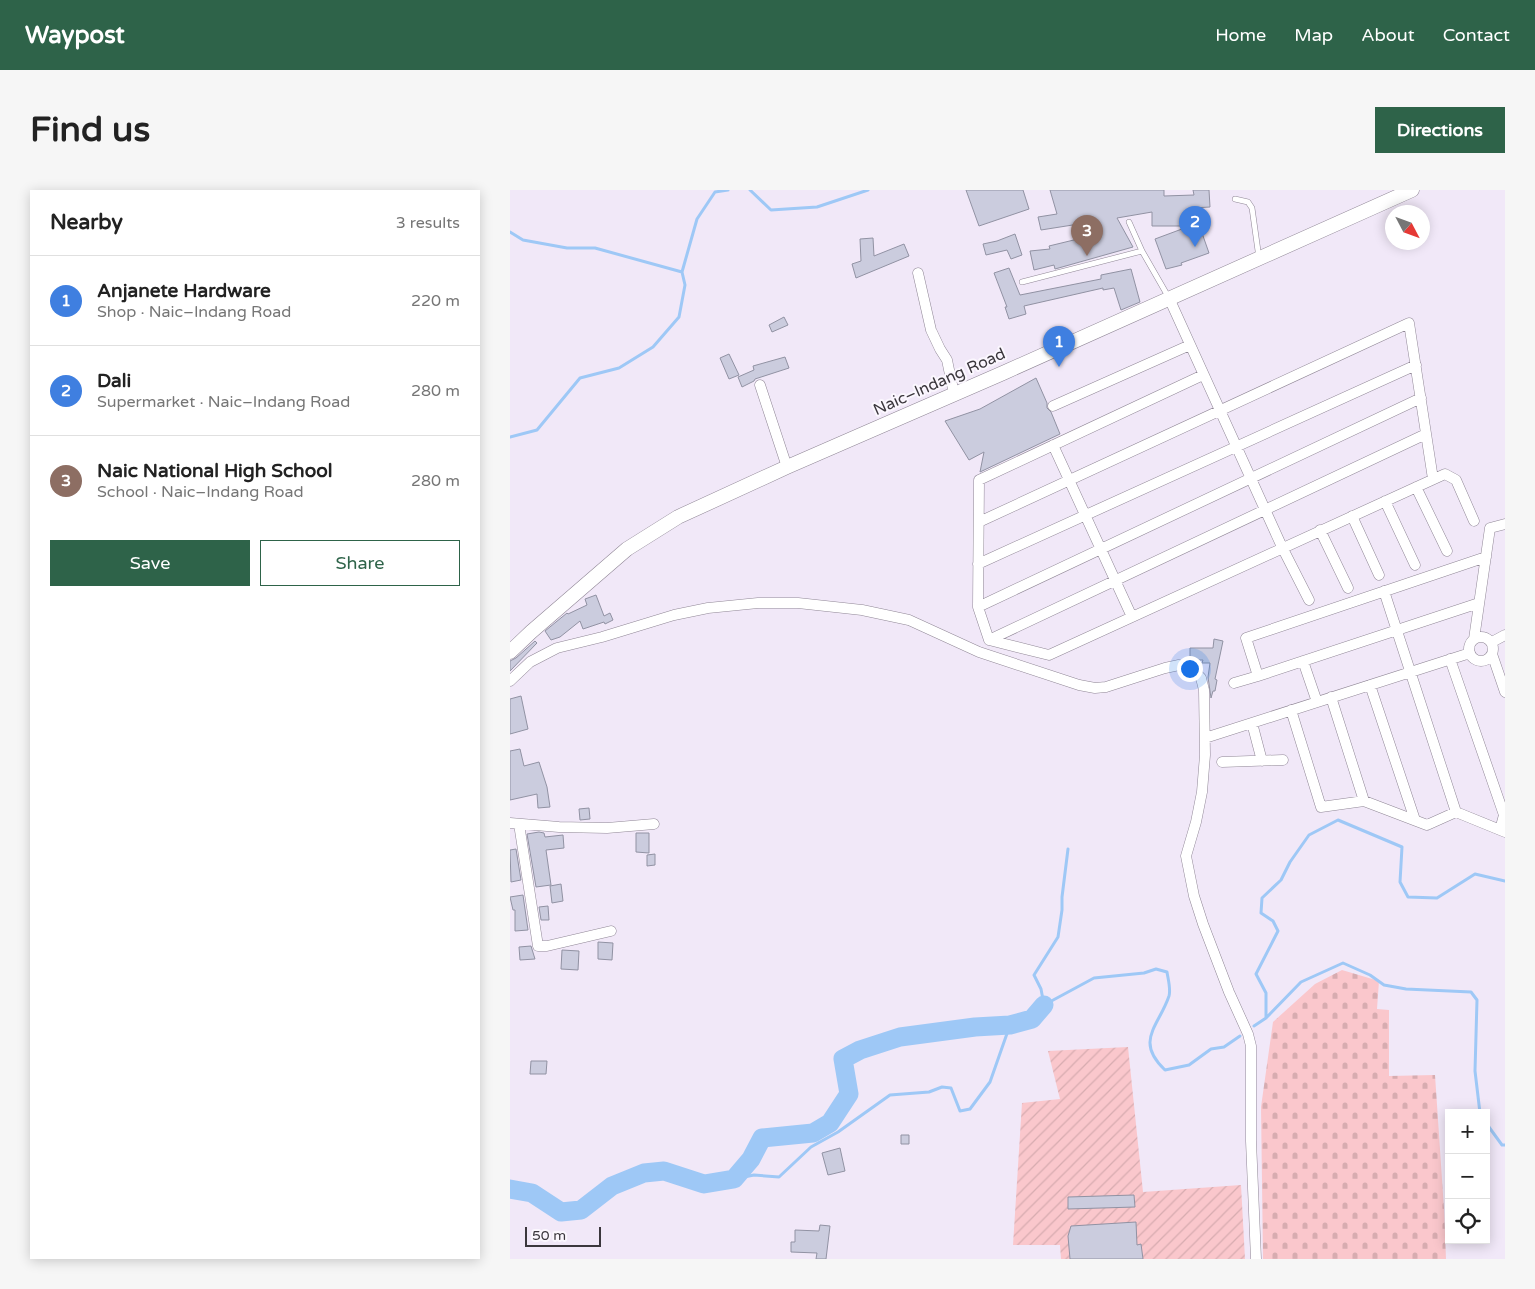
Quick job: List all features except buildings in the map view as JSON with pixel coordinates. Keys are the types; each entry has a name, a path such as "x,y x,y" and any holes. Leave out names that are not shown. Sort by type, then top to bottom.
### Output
{"main road":[{"name":"Naic–Indang Road","path":"510,652 627,549 678,517 1412,190"}],"street":[{"path":"918,273 921,292 932,330 947,360 954,394"},
{"path":"1169,298 1282,547 1309,600"},
{"path":"979,522 1409,323 1433,479"},
{"path":"1053,406 1190,345"},
{"path":"978,564 1416,365"},
{"path":"989,640 978,607 979,480 1203,375"},
{"path":"760,385 787,467"},
{"path":"978,607 1421,398"},
{"path":"989,640 1426,434"},
{"path":"1053,445 1132,617"},
{"path":"989,640 1049,655 1445,474 1456,480 1474,521"},
{"path":"1416,487 1447,551"},
{"path":"1385,501 1415,565"},
{"path":"1352,516 1379,575"},
{"path":"1474,639 1490,528 1505,524"},
{"path":"1320,530 1348,588"},
{"path":"1258,676 1246,638 1486,557"},
{"path":"1384,591 1456,812"},
{"path":"510,681 530,662 557,648 602,637 674,615 708,608 749,604 798,603 862,610 909,620 979,652 1079,685 1095,688 1106,687 1179,665 1192,669 1201,678 1204,690 1205,755 1202,792 1186,856 1197,905 1229,992 1241,1015 1251,1046 1251,1141 1256,1259"},
{"path":"1234,683 1479,603"},
{"path":"1492,642 1505,635"},
{"path":"1492,654 1486,660 1474,659 1470,653 1469,645 1477,637 1486,637 1492,642 1492,654 1502,677 1505,692"},
{"path":"1205,738 1470,653"},
{"path":"1291,710 1321,807 1364,800 1427,825 1456,812 1503,831 1505,814 1450,659"},
{"path":"1303,661 1318,702"},
{"path":"1370,685 1415,820"},
{"path":"1331,697 1364,800"},
{"path":"1252,723 1262,761"},
{"path":"1222,762 1283,760"},
{"path":"611,931 546,946 538,946 515,823 559,827 607,828 654,824"}],"lane":[{"path":"1235,199 1248,202 1252,208 1259,258"},
{"path":"1129,222 1142,251 1169,298"},
{"path":"1022,282 1142,251"}],"green space":[{"path":"1342,970 1379,981 1377,1009 1389,1010 1389,1076 1435,1075 1446,1259 1263,1259 1261,1107 1273,1022 1315,984"},
{"path":"1128,1047 1143,1192 1241,1185 1245,1259 1061,1259 1060,1245 1013,1245 1022,1103 1060,1099 1048,1051"}],"waterway":[{"path":"510,437 537,430 580,378 619,368 653,347 679,317 685,285 682,272 697,219 715,192 728,190"},
{"path":"750,190 771,210 817,207 868,190"},
{"path":"510,232 523,240 567,248 595,248 682,272"},
{"path":"1266,1018 1266,993 1256,974 1278,931 1273,921 1261,913 1262,898 1281,880 1290,862 1309,835 1338,820 1402,847 1400,882 1408,897 1437,898 1475,874 1505,881"},
{"path":"1068,849 1058,937 1034,975 1041,989 1044,1005 1094,978 1144,973 1156,969 1167,972 1170,993 1155,1025 1150,1042 1151,1050 1156,1060 1165,1070 1189,1065 1211,1049 1224,1047 1240,1036"},
{"path":"1254,1026 1266,1018 1301,982 1343,963 1370,975 1384,985 1406,989 1471,992 1477,1000 1475,1071 1480,1109"},
{"path":"510,1189 532,1193 561,1212 581,1210 612,1186 644,1173 664,1171 704,1184 734,1179 751,1159 762,1138 813,1133 830,1123 849,1094 843,1059 860,1050 900,1037 975,1027 1010,1025 1032,1019 1044,1005"},
{"path":"734,1179 754,1175 779,1177 811,1147 838,1132 890,1095 929,1092 942,1087 951,1088 960,1111 970,1109 990,1082 1010,1025"},
{"path":"1490,1128 1502,1145 1505,1145"}],"place":[{"name":"Dali","path":"1195,247"},
{"name":"Naic National High School","path":"1087,256"},
{"name":"Anjanete Hardware","path":"1059,367"}]}
